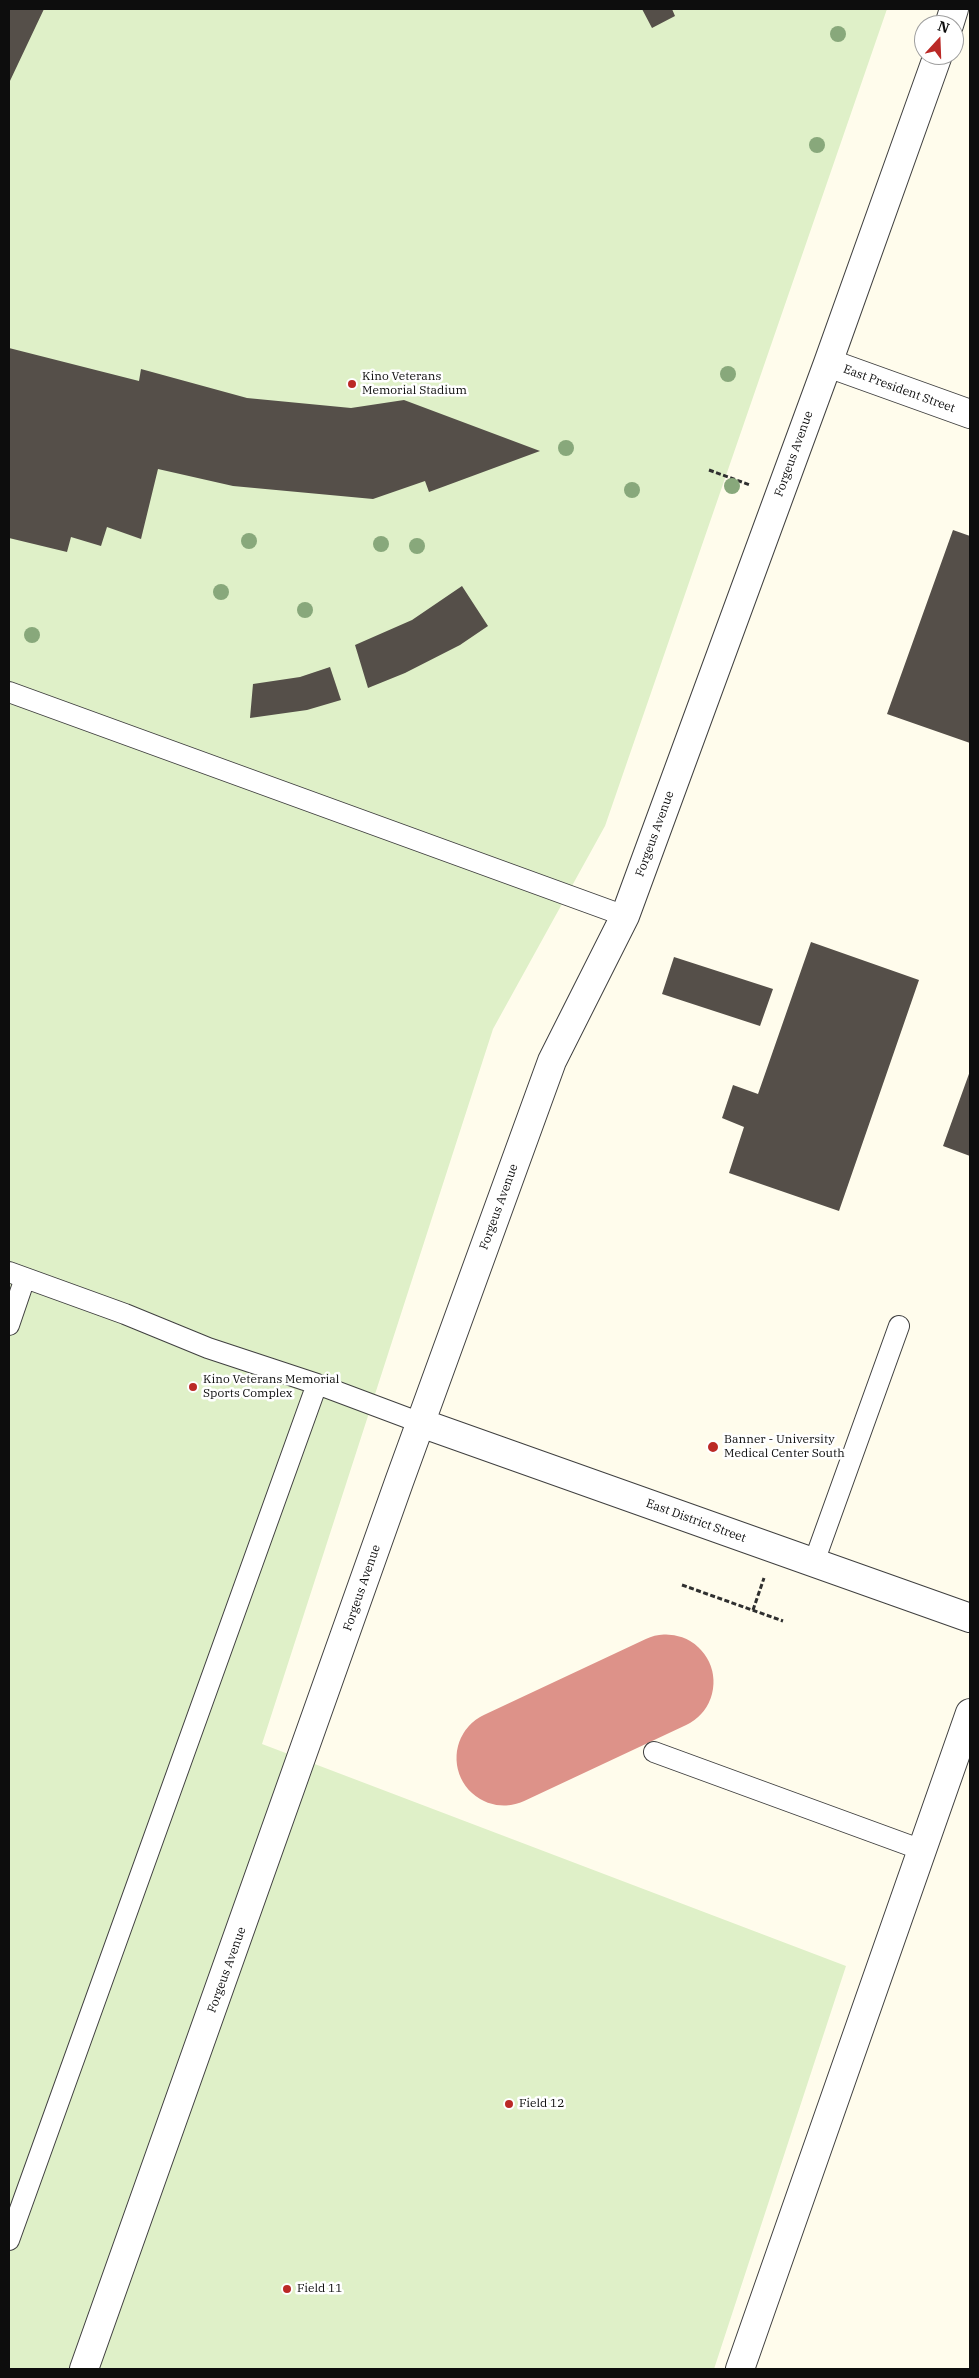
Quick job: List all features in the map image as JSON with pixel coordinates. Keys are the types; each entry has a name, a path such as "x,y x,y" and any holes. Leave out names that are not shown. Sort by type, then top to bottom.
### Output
{"street":[{"name":"Forgeus Avenue","path":"84,2369 552,1061 625,916 828,363 934,65"},
{"name":"East President Street","path":"828,363 970,414"},
{"name":"East District Street","path":"421,1423 970,1618"},
{"path":"740,2369 922,1850 964,1753 970,1713"}],"lane":[{"path":"9,692 625,916"},
{"path":"9,1325 17,1275 208,1348 317,1384 421,1423"},
{"path":"814,1562 899,1326"},
{"path":"9,2240 317,1384"},
{"path":"654,1752 922,1850"}],"path":[{"path":"709,470 779,495"},
{"path":"682,1585 783,1621"}],"green space":[{"name":"Kino Veterans Memorial Sports Complex","path":"9,9 887,9 605,826 493,1029 262,1744 846,1966 714,2369 9,2369"}],"building":[{"path":"9,9 44,9 9,83"},
{"path":"642,9 672,9 675,16 652,28"},
{"path":"9,348 139,381 141,369 247,398 351,408 404,400 540,451 429,492 425,481 373,499 233,486 158,469 141,539 107,527 101,546 71,537 67,552 9,538"},
{"path":"953,530 970,536 970,743 887,714"},
{"path":"462,586 488,626 460,645 405,673 368,688 355,645 412,620"},
{"path":"330,667 341,700 307,710 250,718 253,684 300,677"},
{"path":"811,942 919,980 839,1211 729,1173 744,1127 722,1118 733,1085 758,1094"},
{"path":"674,957 773,989 760,1026 662,994"},
{"path":"970,1071 970,1156 943,1146"}],"taxiway":[{"path":"504,1758 666,1682"}],"place":[{"name":"Kino Veterans Memorial Stadium","path":"352,384"},
{"name":"Kino Veterans Memorial Sports Complex","path":"193,1387"},
{"name":"Banner - University Medical Center South","path":"713,1447"},
{"name":"Field 12","path":"509,2104"},
{"name":"Field 11","path":"287,2289"}]}
